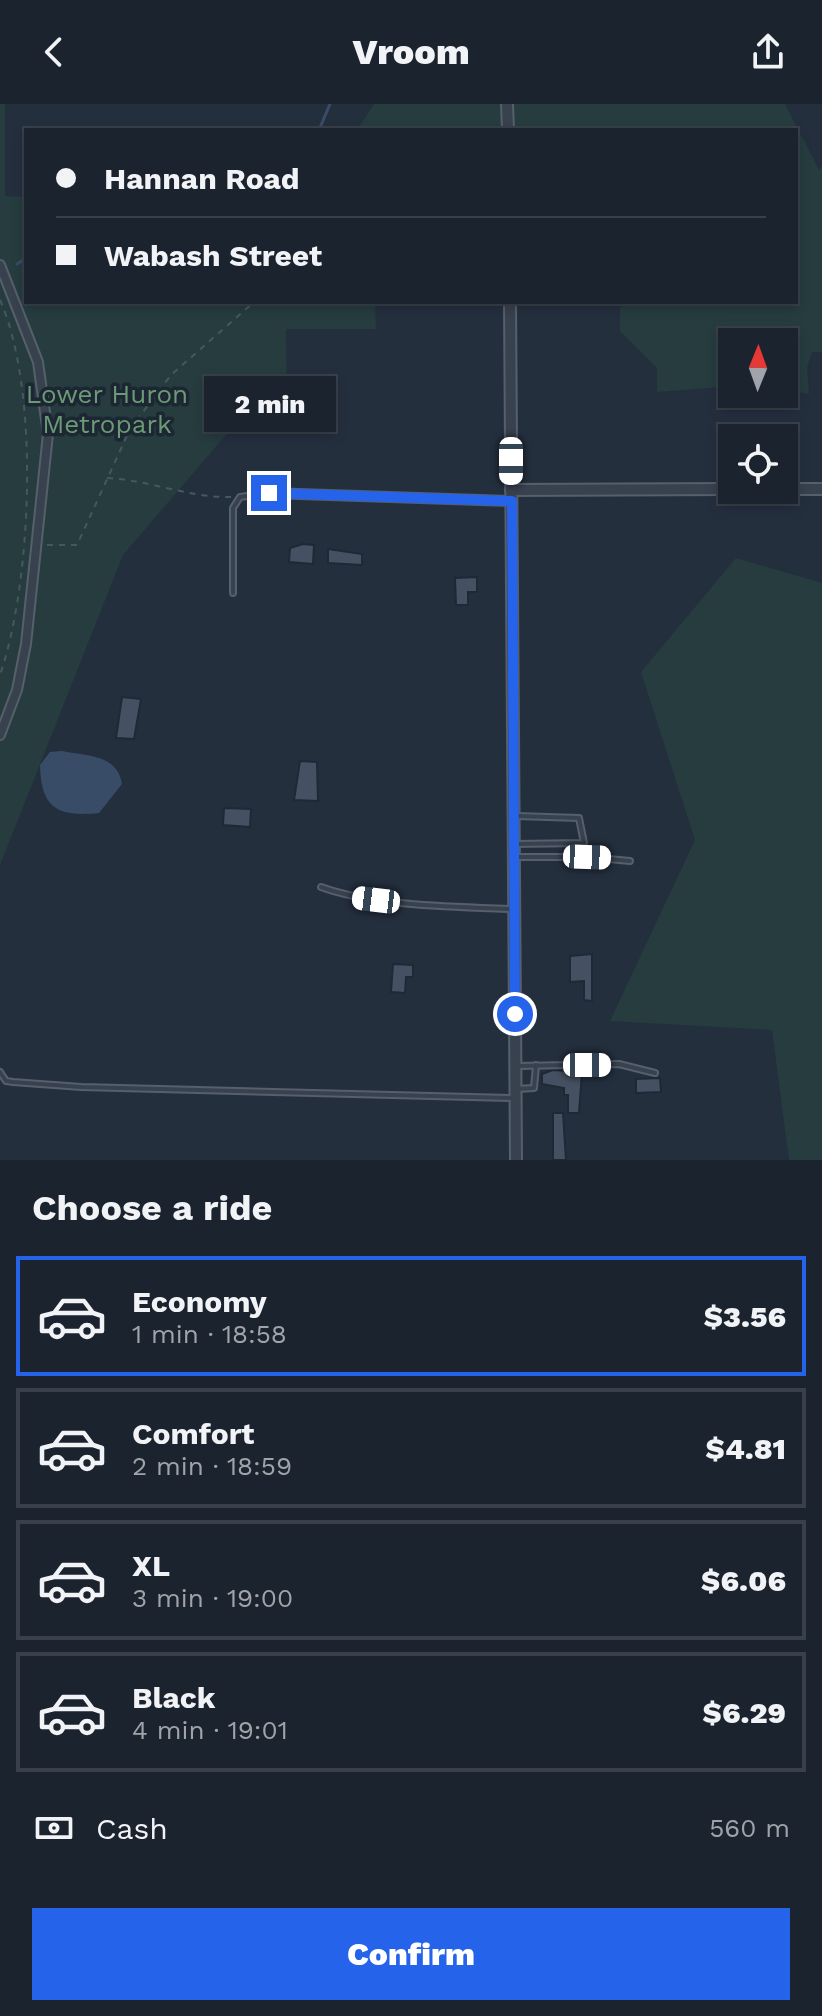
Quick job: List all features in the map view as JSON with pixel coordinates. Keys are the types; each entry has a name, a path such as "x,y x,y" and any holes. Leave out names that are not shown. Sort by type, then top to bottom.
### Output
{"street":[{"path":"507,104 508,128"},
{"path":"0,265 38,362 45,398 47,456 21,676 0,735"},
{"path":"510,304 516,1160"},
{"path":"269,493 512,496 718,489"},
{"path":"798,489 822,489"}],"lane":[{"path":"233,593 233,508 240,497 269,493"},
{"path":"514,816 573,816 583,824 584,834 584,843 514,844"},
{"path":"514,857 630,861"},
{"path":"321,887 344,896 376,900 514,909"},
{"path":"515,1067 619,1064 655,1073"},
{"path":"0,1072 6,1081 81,1087 515,1094 534,1088 536,1065"}],"path":[{"path":"0,300 15,338 26,409 22,544 14,626 0,675"},
{"path":"22,544 77,545 130,429 171,375 252,304"},
{"path":"107,478 158,484 208,497 240,497"}],"green space":[{"name":"Lower Huron Metropark","path":"0,104 5,104 5,196 24,197 24,304 375,304 376,329 286,329 287,409 249,408 123,555 0,865"},
{"path":"374,104 785,104 797,128 358,128"},
{"path":"798,129 819,170 822,166 822,352 812,352 807,368 809,394 798,392 798,328 718,328 718,387 657,392 657,368 620,331 620,308 625,304 798,304"},
{"path":"736,558 822,583 822,1160 789,1160 772,1030 610,1021 695,840 641,672"}],"water":[{"path":"62,751 100,758 119,774 122,784 99,813 63,811 48,801 40,765 50,752"}],"building":[{"path":"314,545 313,564 289,562 290,548"},
{"path":"328,549 362,554 362,565 328,563"},
{"path":"477,577 477,592 468,592 468,605 456,605 455,578"},
{"path":"122,697 141,699 134,739 116,738"},
{"path":"300,761 317,762 318,801 294,800"},
{"path":"224,808 251,809 250,827 223,825"},
{"path":"592,954 592,1001 584,1000 584,981 570,982 570,956"},
{"path":"393,964 413,965 413,977 406,977 405,993 391,992"},
{"path":"553,1070 582,1072 579,1113 568,1113 568,1095 564,1095 564,1088 542,1084 542,1074"},
{"path":"660,1078 661,1092 636,1093 636,1079"},
{"path":"553,1113 563,1113 566,1160 553,1160"}],"waterway":[{"path":"320,128 330,104"},
{"path":"17,264 24,259"}],"route":[{"path":"269,493 512,501 515,1014"}]}
